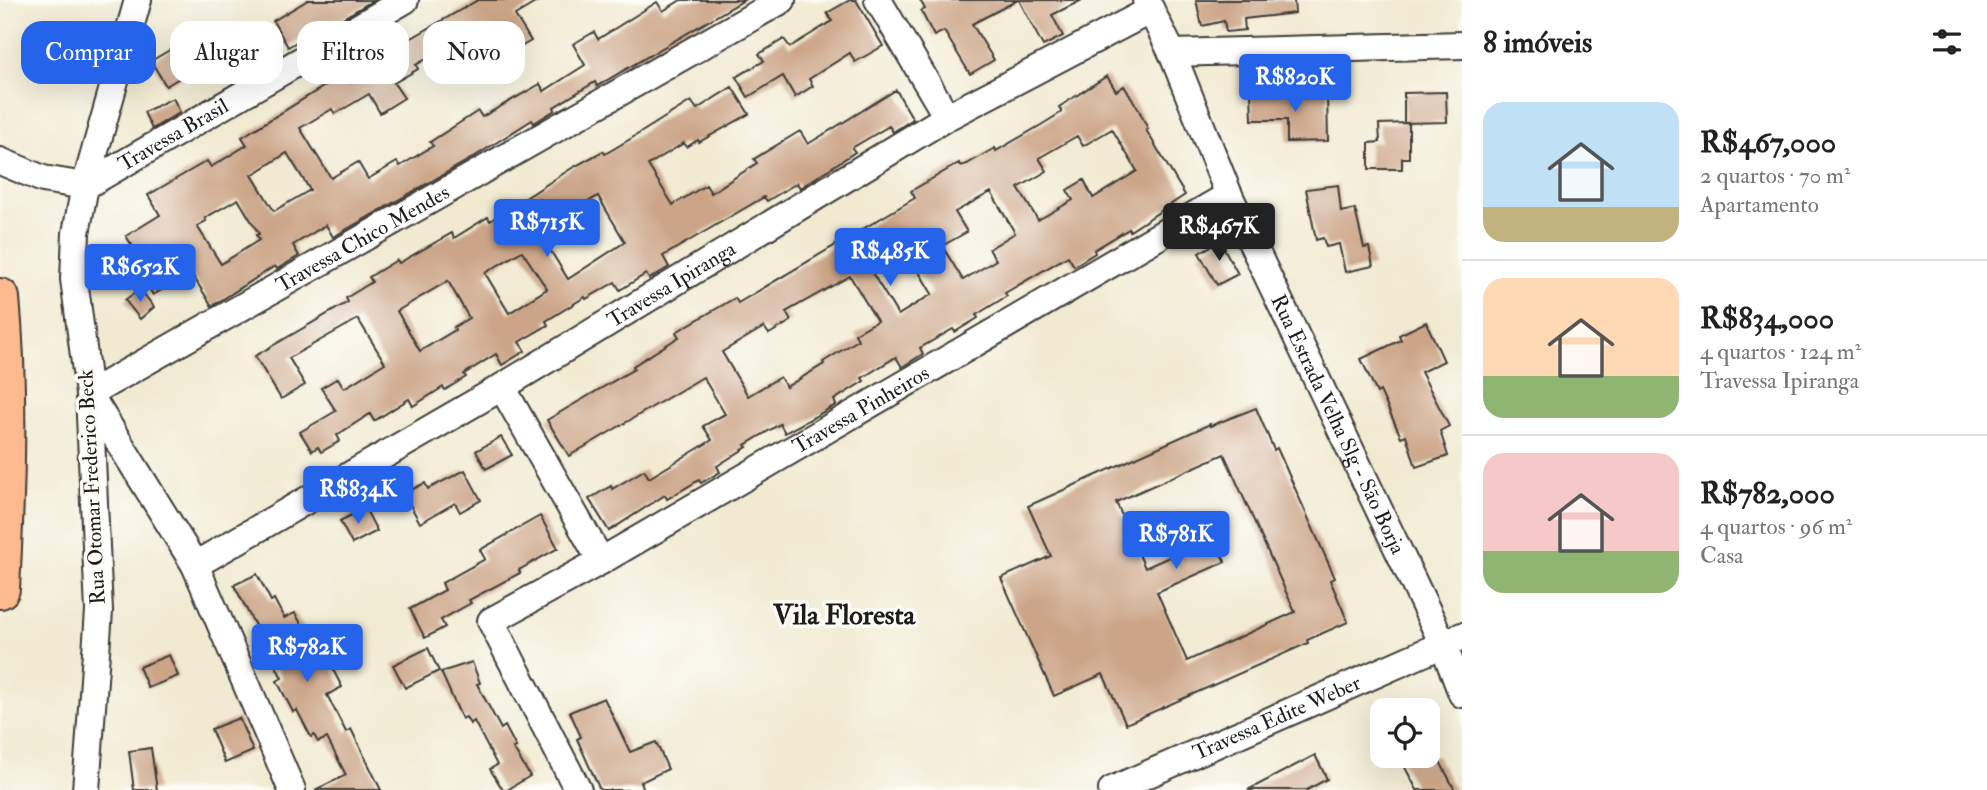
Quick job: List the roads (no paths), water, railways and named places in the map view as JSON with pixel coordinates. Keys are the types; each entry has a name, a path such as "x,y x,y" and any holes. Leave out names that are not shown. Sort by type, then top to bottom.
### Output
{"highway":[{"path":"0,298 6,361 6,476 0,589"}],"street":[{"name":"Rua Otomar Frederico Beck","path":"86,790 99,611 89,394 74,279 76,233 85,186 138,0"},
{"name":"Travessa Brasil","path":"85,186 405,0"},
{"name":"Travessa Chico Mendes","path":"89,394 782,0"},
{"path":"878,0 947,117"},
{"name":"Travessa Ipiranga","path":"195,565 502,387 947,117 1149,5"},
{"name":"Rua Estrada Velha Slg - São Borja","path":"1149,5 1172,53 1230,195 1453,640 1462,694"},
{"path":"1172,53 1462,45"},
{"path":"0,161 43,179 85,186"},
{"name":"Travessa Pinheiros","path":"578,790 491,621 601,561 1230,195"},
{"path":"502,387 601,561"},
{"path":"89,394 195,565 292,790"},
{"name":"Travessa Edite Weber","path":"1112,790 1453,640"}],"district":[{"name":"Vila Floresta","path":"844,615"}]}
